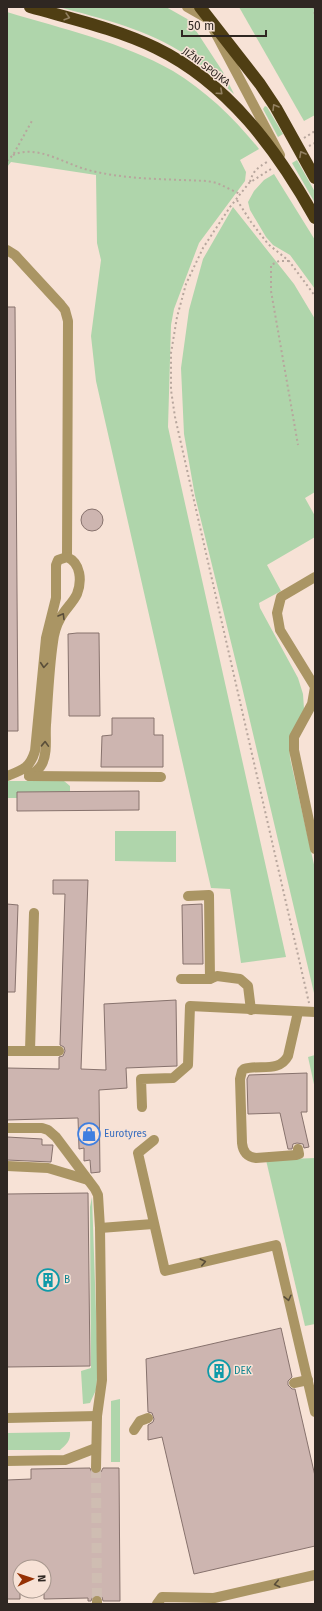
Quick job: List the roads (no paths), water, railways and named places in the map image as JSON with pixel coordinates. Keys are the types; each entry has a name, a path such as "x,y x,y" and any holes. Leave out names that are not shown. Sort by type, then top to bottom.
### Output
{"highway":[{"name":"JIŽNÍ SPOJKA","path":"30,7 101,27 129,37 156,48 189,67 228,98 247,119 271,148 315,218"},
{"path":"200,7 260,84 276,108 315,178"}],"lane":[{"path":"187,7 208,19 303,197"},
{"path":"7,250 15,255 61,305 65,310 68,321 67,557"},
{"path":"7,776 26,768 32,760 35,751 46,638 56,598 56,565 58,560 67,557 72,559 77,564 79,570 78,587 76,595 60,618 54,633 45,755 43,763 38,770 29,776"},
{"path":"315,578 281,597 277,613 280,630 315,687 314,705 294,737 294,750 315,849"},
{"path":"7,776 161,777"},
{"path":"188,896 209,895 210,979"},
{"path":"30,1051 34,913"},
{"path":"181,979 210,979 218,976 232,977 243,981 248,986 251,1010"},
{"path":"142,1107 141,1079 173,1078 188,1064 190,1006 313,1013"},
{"path":"298,1012 288,1056 285,1062 272,1067 244,1069 240,1079 242,1143 245,1152 251,1158 256,1158 296,1155 299,1154 298,1150"},
{"path":"7,1051 59,1051"},
{"path":"7,1128 35,1128 48,1130 56,1137 98,1195 100,1228 102,1380 97,1416 96,1468"},
{"path":"154,1140 138,1153 153,1224 165,1271 276,1245 315,1412"},
{"path":"7,1166 48,1168 88,1180"},
{"path":"100,1228 153,1224"},
{"path":"294,1383 308,1380"},
{"path":"7,1418 97,1416"},
{"path":"134,1430 140,1421 148,1418"},
{"path":"7,1461 65,1460 96,1448"},
{"path":"157,1604 162,1597 214,1598 315,1575"}],"tunnel":[{"path":"96,1468 97,1601"}],"place":[{"name":"Eurotyres","path":"89,1134"},
{"name":"B","path":"48,1280"},
{"name":"DEK","path":"219,1371"}]}
